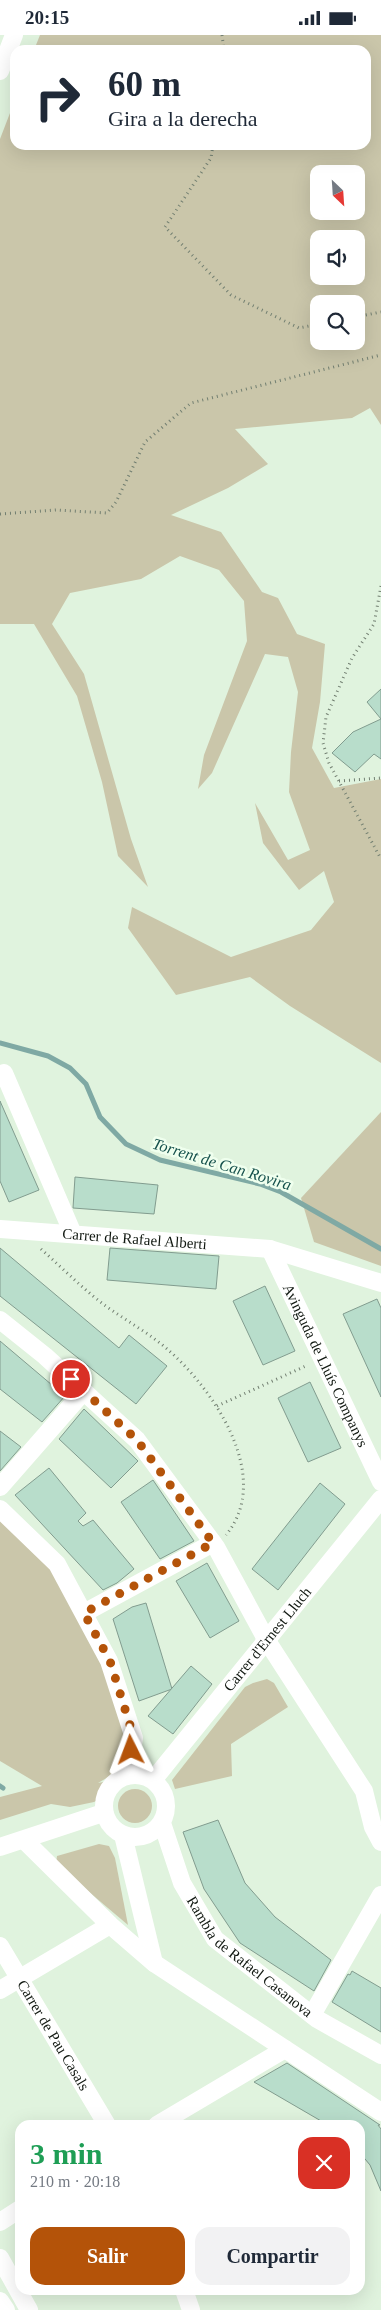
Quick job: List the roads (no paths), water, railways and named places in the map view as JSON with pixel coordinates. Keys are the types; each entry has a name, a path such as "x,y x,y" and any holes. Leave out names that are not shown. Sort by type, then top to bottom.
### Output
{"street":[{"path":"0,71 10,45"},
{"path":"4,1073 73,1234"},
{"name":"Carrer de Rafael Alberti","path":"0,1229 270,1249 381,1283"},
{"name":"Avinguda de Lluís Companys","path":"270,1249 381,1482"},
{"path":"0,1320 45,1356 137,1440 214,1545 267,1641 364,1791 373,1827 381,1842"},
{"path":"0,1487 84,1391"},
{"name":"Carrer d'Ernest Lluch","path":"154,1779 381,1499"},
{"path":"0,1509 57,1564 110,1661 134,1738 129,1775"},
{"path":"84,1613 214,1545"},
{"path":"129,1775 143,1775 154,1779 162,1788 167,1801 167,1812 162,1823 148,1835 137,1837 123,1835 115,1830 103,1813 105,1796 110,1786 118,1779 129,1775"},
{"path":"364,1791 381,1798"},
{"path":"0,1847 103,1813"},
{"name":"Rambla de Rafael Casanova","path":"162,1823 182,1883 215,1939 312,2015 381,2055"},
{"path":"123,1835 154,1963"},
{"path":"24,1840 110,1925 154,1963 381,2112"},
{"path":"312,2015 381,1895"},
{"path":"0,1990 110,1925"},
{"name":"Carrer de Pau Casals","path":"0,1945 105,2120"},
{"path":"166,2120 285,2049"},
{"path":"0,2222 15,2212"},
{"path":"0,2258 15,2284"},
{"path":"21,2295 30,2310"},
{"path":"186,2295 191,2310"},
{"path":"0,2301 6,2310"}],"waterway":[{"name":"Torrent de Can Rovira","path":"0,1043 48,1056 70,1068 86,1084 100,1117 126,1144 160,1160 260,1184 281,1192 381,1249"}]}
